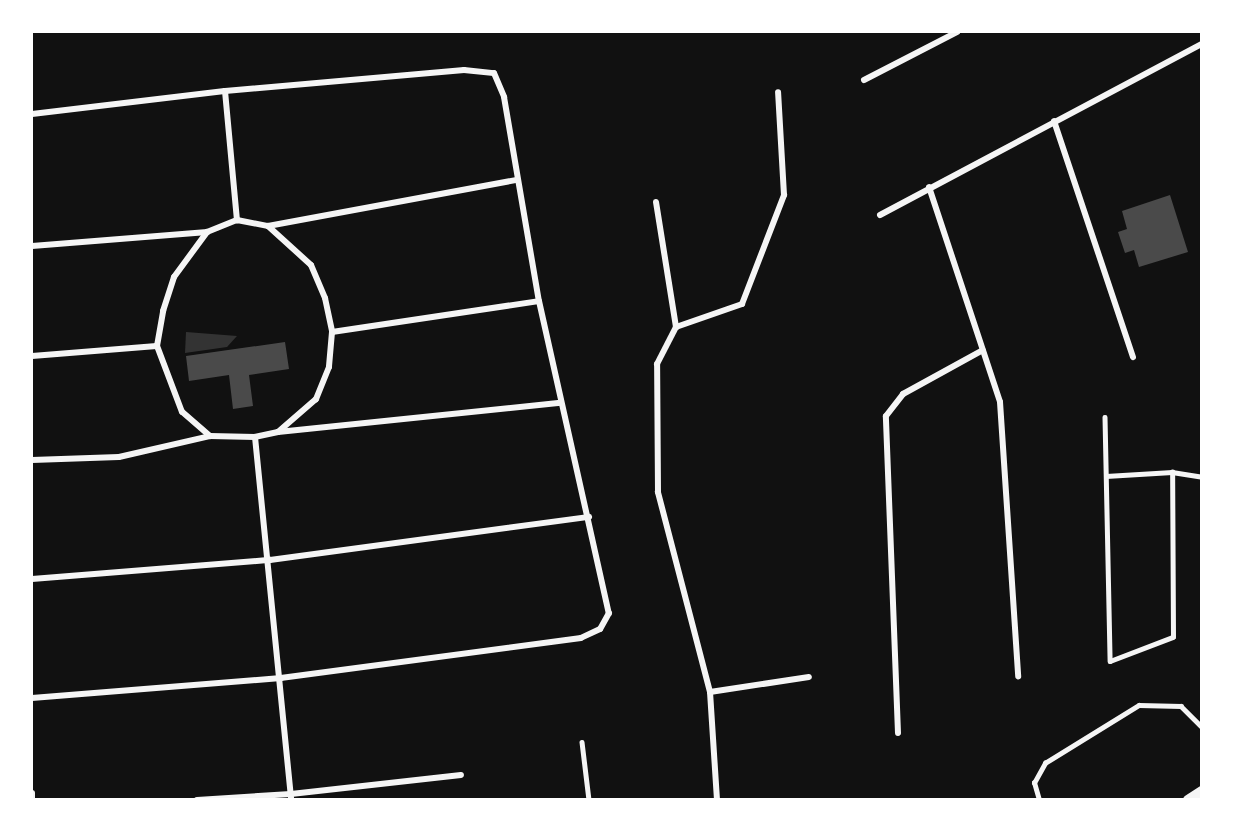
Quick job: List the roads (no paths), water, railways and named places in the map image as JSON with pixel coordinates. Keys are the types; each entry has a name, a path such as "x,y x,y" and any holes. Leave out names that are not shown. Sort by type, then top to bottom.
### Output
{"street":[{"path":"864,80 957,32"},
{"path":"880,215 1202,44"},
{"path":"32,114 225,91 464,70 494,72 504,97 539,302 609,613 600,629 581,638 281,678 32,698"},
{"path":"225,91 237,220"},
{"path":"676,327 742,304 784,195 778,92"},
{"path":"1054,121 1133,357"},
{"path":"32,246 207,232 237,220 268,226 517,180"},
{"path":"929,187 1000,402 1018,676"},
{"path":"656,202 676,327 657,364 658,492 710,692 717,800"},
{"path":"268,226 311,266 325,298 332,332 329,367 316,399 278,432"},
{"path":"207,232 174,278 163,311 158,346 182,412 210,436"},
{"path":"332,332 539,302"},
{"path":"32,356 158,346"},
{"path":"898,733 886,416 903,394 983,350"},
{"path":"32,460 119,457 210,436 255,438 278,432 561,403"},
{"path":"255,438 270,560 291,797"},
{"path":"32,579 270,560 588,517"},
{"path":"710,692 809,677"},
{"path":"197,800 291,797 461,775"},
{"path":"1188,800 1202,791"},
{"path":"32,793 32,800"}],"lane":[{"path":"1105,417 1110,661 1173,637 1172,472"},
{"path":"1106,476 1172,472 1202,477"},
{"path":"1039,800 1034,783 1045,763 1139,705 1181,706 1202,727"},
{"path":"582,742 589,800"}]}
